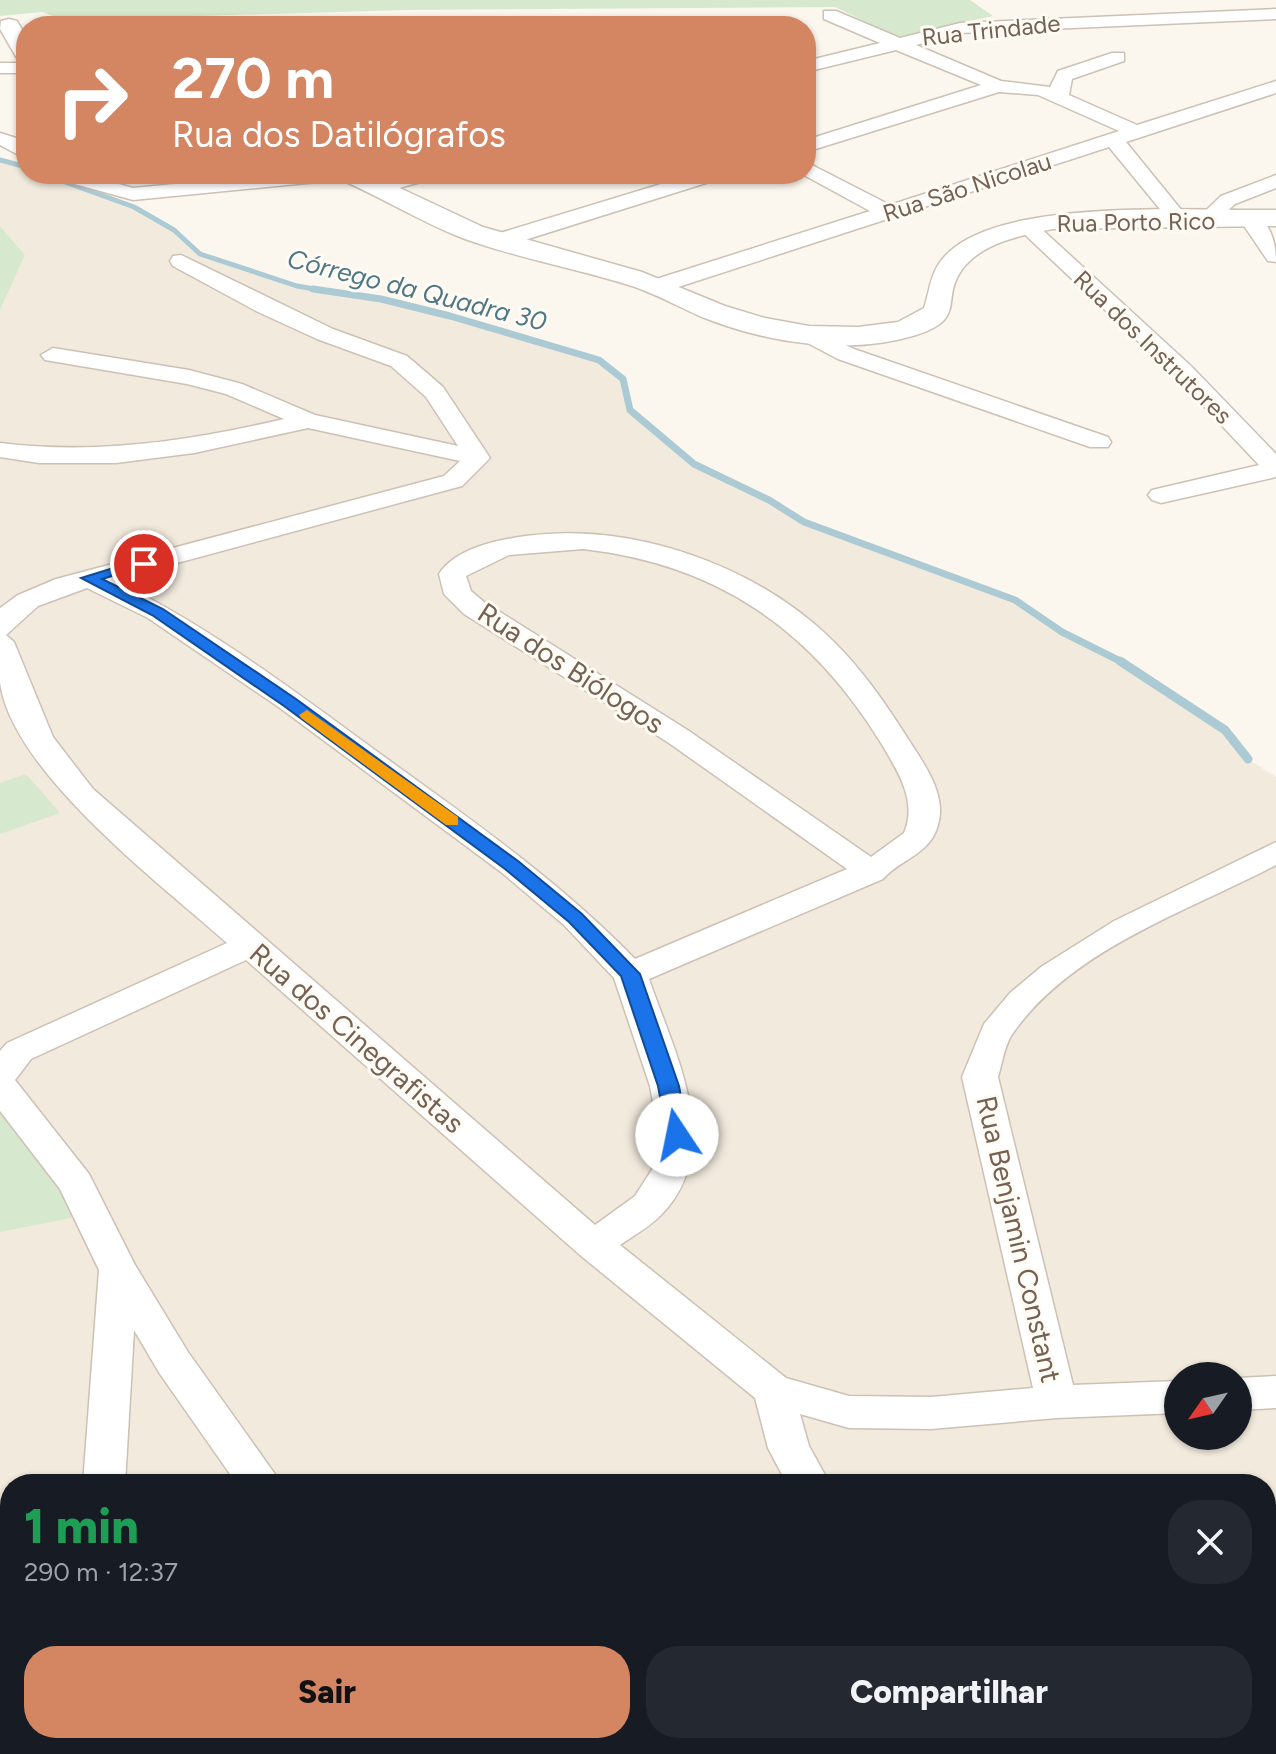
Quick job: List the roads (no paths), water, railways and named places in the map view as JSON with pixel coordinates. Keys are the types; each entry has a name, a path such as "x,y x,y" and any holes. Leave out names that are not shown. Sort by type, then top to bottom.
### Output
{"street":[{"name":"Rua Trindade","path":"816,64 891,43 988,25 1276,14"},
{"path":"830,15 998,86"},
{"path":"9,26 16,38"},
{"path":"1060,98 1059,86 1065,75 1118,57"},
{"path":"816,143 998,86 1027,87 1060,98 1136,132"},
{"name":"Rua São Nicolau","path":"658,286 1276,87"},
{"path":"1114,140 1193,220 1228,200 1276,181"},
{"path":"816,173 888,212"},
{"path":"96,184 133,194 236,184"},
{"name":"Rua Porto Rico","path":"373,184 449,222 498,241 658,286 718,313 808,334 861,359 1099,442"},
{"path":"381,187 392,184"},
{"path":"498,241 683,184"},
{"path":"1263,219 1276,256"},
{"name":"Rua Porto Rico","path":"808,334 875,334 922,324 936,315 942,305 948,268 960,257 975,246 1028,227 1053,221 1263,219"},
{"name":"Rua dos Instrutores","path":"1028,227 1183,371 1276,469"},
{"path":"181,261 325,334 399,361 435,392 478,458"},
{"path":"53,355 189,377 259,398 308,421 478,458"},
{"path":"0,450 29,456 90,458 236,437 308,421"},
{"path":"1,629 46,593 104,574 453,481 478,458"},
{"path":"1161,495 1276,469"},
{"name":"Rua dos Biólogos","path":"630,974 872,872 918,839 926,810 917,778 856,686 821,645 781,612 666,554 616,542 571,539 520,544 484,552 452,574 458,594 474,608 679,737 872,872"},
{"path":"104,574 290,702 512,865 576,918 630,974 668,1086 677,1135 671,1169 648,1206 594,1245"},
{"name":"Rua dos Cinegrafistas","path":"1,629 39,743 65,780 594,1245 773,1390 849,1412 931,1413 1057,1402 1164,1398"},
{"name":"Rua Benjamin Constant","path":"1057,1402 980,1077 995,1034 1028,995 1075,959 1276,852"},
{"path":"0,1075 19,1051 251,945"},
{"path":"0,1086 76,1183 118,1270 174,1363 254,1474"},
{"path":"105,1474 118,1270"},
{"path":"773,1390 789,1448 803,1474"},
{"path":"1252,1393 1276,1392"}],"waterway":[{"name":"Córrego da Quadra 30","path":"0,160 16,164"},
{"name":"Córrego da Quadra 30","path":"71,184 134,207 174,230 200,254 297,286 323,290"},
{"name":"Córrego da Quadra 30","path":"313,289 323,290"},
{"name":"Córrego da Quadra 30","path":"323,290 381,299 450,316 599,360 623,379 630,410 694,464 769,500 804,522 1015,600 1062,632 1120,661"},
{"name":"Córrego da Quadra 30","path":"1120,661 1124,663"},
{"name":"Córrego da Quadra 30","path":"1120,661 1225,730 1248,759"}]}
